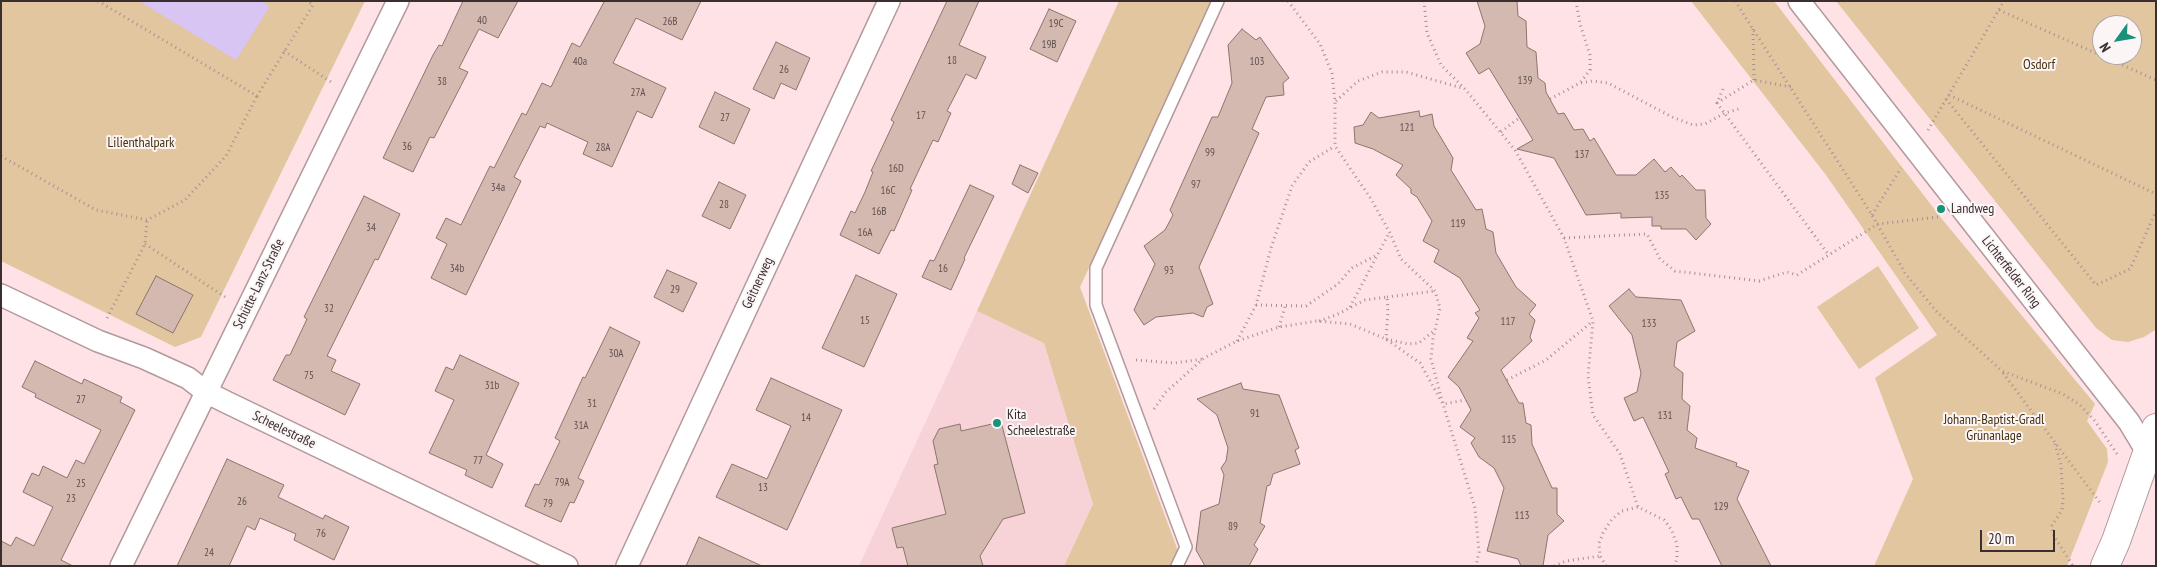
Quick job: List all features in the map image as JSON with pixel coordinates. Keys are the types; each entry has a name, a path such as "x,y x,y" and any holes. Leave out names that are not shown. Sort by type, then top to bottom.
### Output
{"street":[{"name":"Schütte-Lanz-Straße","path":"121,566 398,1"},
{"name":"Geitnerweg","path":"627,566 890,1"},
{"name":"Lichterfelder Ring","path":"1799,1 2129,422 2153,448"},
{"name":"Scheelestraße","path":"1,295 98,341 144,358 188,378 206,392 568,566"},
{"path":"2105,566 2153,448"}],"lane":[{"path":"1177,566 1186,547 1096,305 1096,268 1218,1"}],"path":[{"path":"98,1 257,96"},
{"path":"1,156 96,210 146,220 186,200 226,156 257,96 313,5 307,1"},
{"path":"1288,1 1320,44 1332,73 1335,102 1335,146 1372,199 1390,232 1401,259 1435,290 1440,308 1431,359 1474,508 1479,552 1476,566"},
{"path":"1424,1 1427,33 1440,65 1465,89 1515,150 1564,238 1593,320 1588,376 1593,415 1620,454 1638,506"},
{"path":"1576,1 1580,24 1590,55 1590,70 1580,83"},
{"path":"1735,1 1878,224 1905,273 1936,311 2002,371 2104,509"},
{"path":"1934,120 2004,1"},
{"path":"1999,10 2156,80"},
{"path":"1753,28 1754,80"},
{"path":"284,51 331,82"},
{"path":"1335,102 1358,81 1382,72 1406,72 1465,89"},
{"path":"1717,103 1754,80 1791,87"},
{"path":"1550,99 1580,83 1593,81 1608,83 1672,117 1693,125 1705,124 1725,113 1742,108"},
{"path":"1717,103 1723,89"},
{"path":"1948,97 2156,194"},
{"path":"1948,97 2096,285 2130,269 2156,211"},
{"path":"1717,103 1828,254"},
{"path":"1501,132 1519,118"},
{"path":"1237,341 1256,305 1271,248 1292,186 1309,162 1335,146"},
{"path":"1872,215 1905,163"},
{"path":"1564,238 1647,234 1660,259 1675,271 1759,281 1787,272 1797,275 1878,224 1939,216"},
{"path":"107,318 145,244 146,220"},
{"path":"1349,307 1390,232"},
{"path":"1840,240 1844,245"},
{"path":"145,244 225,297"},
{"path":"1256,305 1306,306 1338,284 1352,268 1377,255"},
{"path":"1141,427 1166,392 1204,358 1237,341 1279,327 1317,321 1336,315 1365,300 1435,290"},
{"path":"1386,339 1387,297"},
{"path":"1279,327 1285,307"},
{"path":"1507,380 1546,360 1593,320"},
{"path":"1317,321 1350,324 1386,339 1408,344 1419,343 1435,330"},
{"path":"1386,339 1420,363 1443,404"},
{"path":"1112,349 1131,360 1174,363 1204,358"},
{"path":"2002,371 2063,394 2080,405 2095,421 2119,458"},
{"path":"1443,404 1466,400"},
{"path":"2055,441 2062,474 2063,498 2062,510 2051,526 2054,536 2073,566"},
{"path":"1606,566 1600,556 1600,543 1603,534 1612,519 1630,508 1638,506 1664,520 1671,529 1677,544 1677,559 1674,566"},
{"path":"1554,566 1566,561 1600,556"}],"shaded area":[{"path":"139,1 261,1 270,6 236,60"},
{"name":"Kita Scheelestraße","path":"977,311 1044,343 1093,504 1064,566 859,566"}],"green space":[{"name":"Lilienthalpark","path":"1,1 365,1 201,337 175,347 1,261"},
{"path":"1119,1 1213,1 1080,287 1178,551 1171,566 1064,566 1093,504 1044,343 977,311"},
{"name":"Johann-Baptist-Gradl Grünanlage","path":"1691,1 1774,1 1942,219 2095,404 2087,421 2107,449 2108,462 2067,566 1874,566 1913,479 1875,378 1937,335 1826,175"},
{"name":"Osdorf","path":"1836,1 2156,1 2155,330 2144,337 2128,342 2112,340 2096,328"},
{"path":"1878,266 1919,328 1859,369 1817,307"}],"building":[{"path":"463,1 518,1 498,38 479,29 459,68 468,72 434,138 430,137 413,172 383,158 433,55 439,45 442,46"},
{"path":"602,1 701,1 682,40 636,18 613,63 666,88 652,118 637,111 612,167 583,154 588,142 547,123 545,128 540,126 514,177 521,181 466,295 431,278 447,244 436,238 446,218 461,225 490,166 494,168 522,113 526,115 542,83 551,87 572,43 580,47 604,2"},
{"path":"947,1 979,1 959,45 986,57 976,79 966,74 947,111 951,113 938,142 933,140 910,189 912,190 894,231 891,230 879,254 840,235 851,211 855,213 865,192 873,172 871,171 894,122 891,120"},
{"path":"1477,1 1517,1 1518,16 1526,21 1527,47 1536,52 1538,78 1545,83 1546,92 1558,114 1564,113 1574,130 1583,129 1590,141 1594,138 1616,175 1636,175 1654,159 1665,172 1671,167 1680,177 1682,175 1696,190 1705,190 1706,218 1711,224 1696,240 1686,229 1661,229 1661,226 1652,226 1652,217 1621,218 1621,213 1586,215 1554,158 1517,149 1533,140 1489,68 1479,74 1466,53 1480,44 1485,26"},
{"path":"1049,9 1076,21 1057,62 1030,49"},
{"path":"1242,29 1256,40 1260,37 1289,78 1283,83 1284,95 1266,97 1252,129 1259,133 1199,267 1213,304 1207,307 1203,317 1193,313 1156,317 1144,325 1134,310 1155,264 1144,246 1165,230 1173,215 1170,210 1212,117 1218,117 1232,83 1228,45"},
{"path":"776,42 810,58 796,90 781,83 774,99 753,89"},
{"path":"715,92 750,109 734,144 699,127"},
{"path":"1419,111 1420,117 1432,114 1434,126 1453,158 1451,170 1476,210 1482,209 1486,229 1493,232 1496,253 1516,287 1536,305 1529,314 1535,320 1530,337 1532,341 1501,370 1519,403 1523,403 1526,423 1531,425 1532,444 1552,488 1557,488 1557,514 1564,521 1548,535 1543,566 1521,566 1518,559 1487,551 1504,488 1494,468 1479,457 1471,443 1475,438 1460,427 1471,410 1459,387 1448,377 1473,341 1467,338 1479,318 1475,313 1480,310 1460,278 1434,262 1439,250 1423,241 1432,221 1417,197 1411,193 1411,189 1396,175 1403,165 1373,149 1355,143 1354,127 1363,125 1371,112 1379,118"},
{"path":"1020,165 1038,173 1028,193 1012,184"},
{"path":"719,182 746,195 730,229 702,216"},
{"path":"970,185 994,196 951,290 922,277 930,260 934,261"},
{"path":"364,196 400,214 378,260 375,259 327,356 336,360 331,371 360,384 345,415 273,380 286,355 290,355 307,319 304,317"},
{"path":"667,270 697,283 683,312 654,297"},
{"path":"856,275 897,294 864,367 822,348"},
{"path":"156,276 193,295 173,333 136,314"},
{"path":"1629,289 1636,297 1681,300 1695,331 1677,342 1674,366 1683,373 1682,399 1690,406 1687,430 1697,438 1695,448 1737,463 1736,466 1749,471 1737,499 1771,566 1722,566 1699,519 1692,519 1681,497 1676,499 1665,474 1669,472 1643,417 1634,421 1624,398 1637,392 1641,373 1632,335 1609,306"},
{"path":"610,327 640,342 578,478 584,481 574,503 570,502 561,522 525,506 535,484 539,485 560,441 555,438 583,377 585,378"},
{"path":"460,355 519,383 486,455 503,464 492,488 465,475 467,470 429,453 454,400 435,391 446,367 453,370"},
{"path":"35,361 82,384 84,379 122,397 120,402 135,410 61,560 73,566 1,566 1,541 11,546 16,537 34,546 53,507 23,492 32,473 39,476 43,466 67,478 76,460 84,464 101,430 35,397 36,394 22,387"},
{"path":"771,378 842,410 787,530 716,497 732,464 767,479 791,426 756,410"},
{"path":"1241,383 1243,389 1279,395 1299,448 1295,450 1300,464 1273,474 1270,485 1267,486 1260,523 1265,526 1254,545 1258,549 1249,566 1205,566 1196,550 1201,511 1219,504 1224,475 1221,468 1226,461 1228,448 1217,415 1197,399"},
{"path":"1001,422 1025,513 1003,519 980,556 983,566 908,566 903,547 897,548 892,528 946,514 934,465 938,464 933,441 939,429 960,424 961,431"},
{"path":"227,459 284,485 278,497 323,519 325,515 349,527 334,560 294,540 296,534 260,518 255,530 247,526 229,566 177,566"},
{"path":"699,537 762,566 686,566"}],"place":[{"name":"Landweg","path":"1941,209"},
{"name":"Kita Scheelestraße","path":"997,423"}]}
